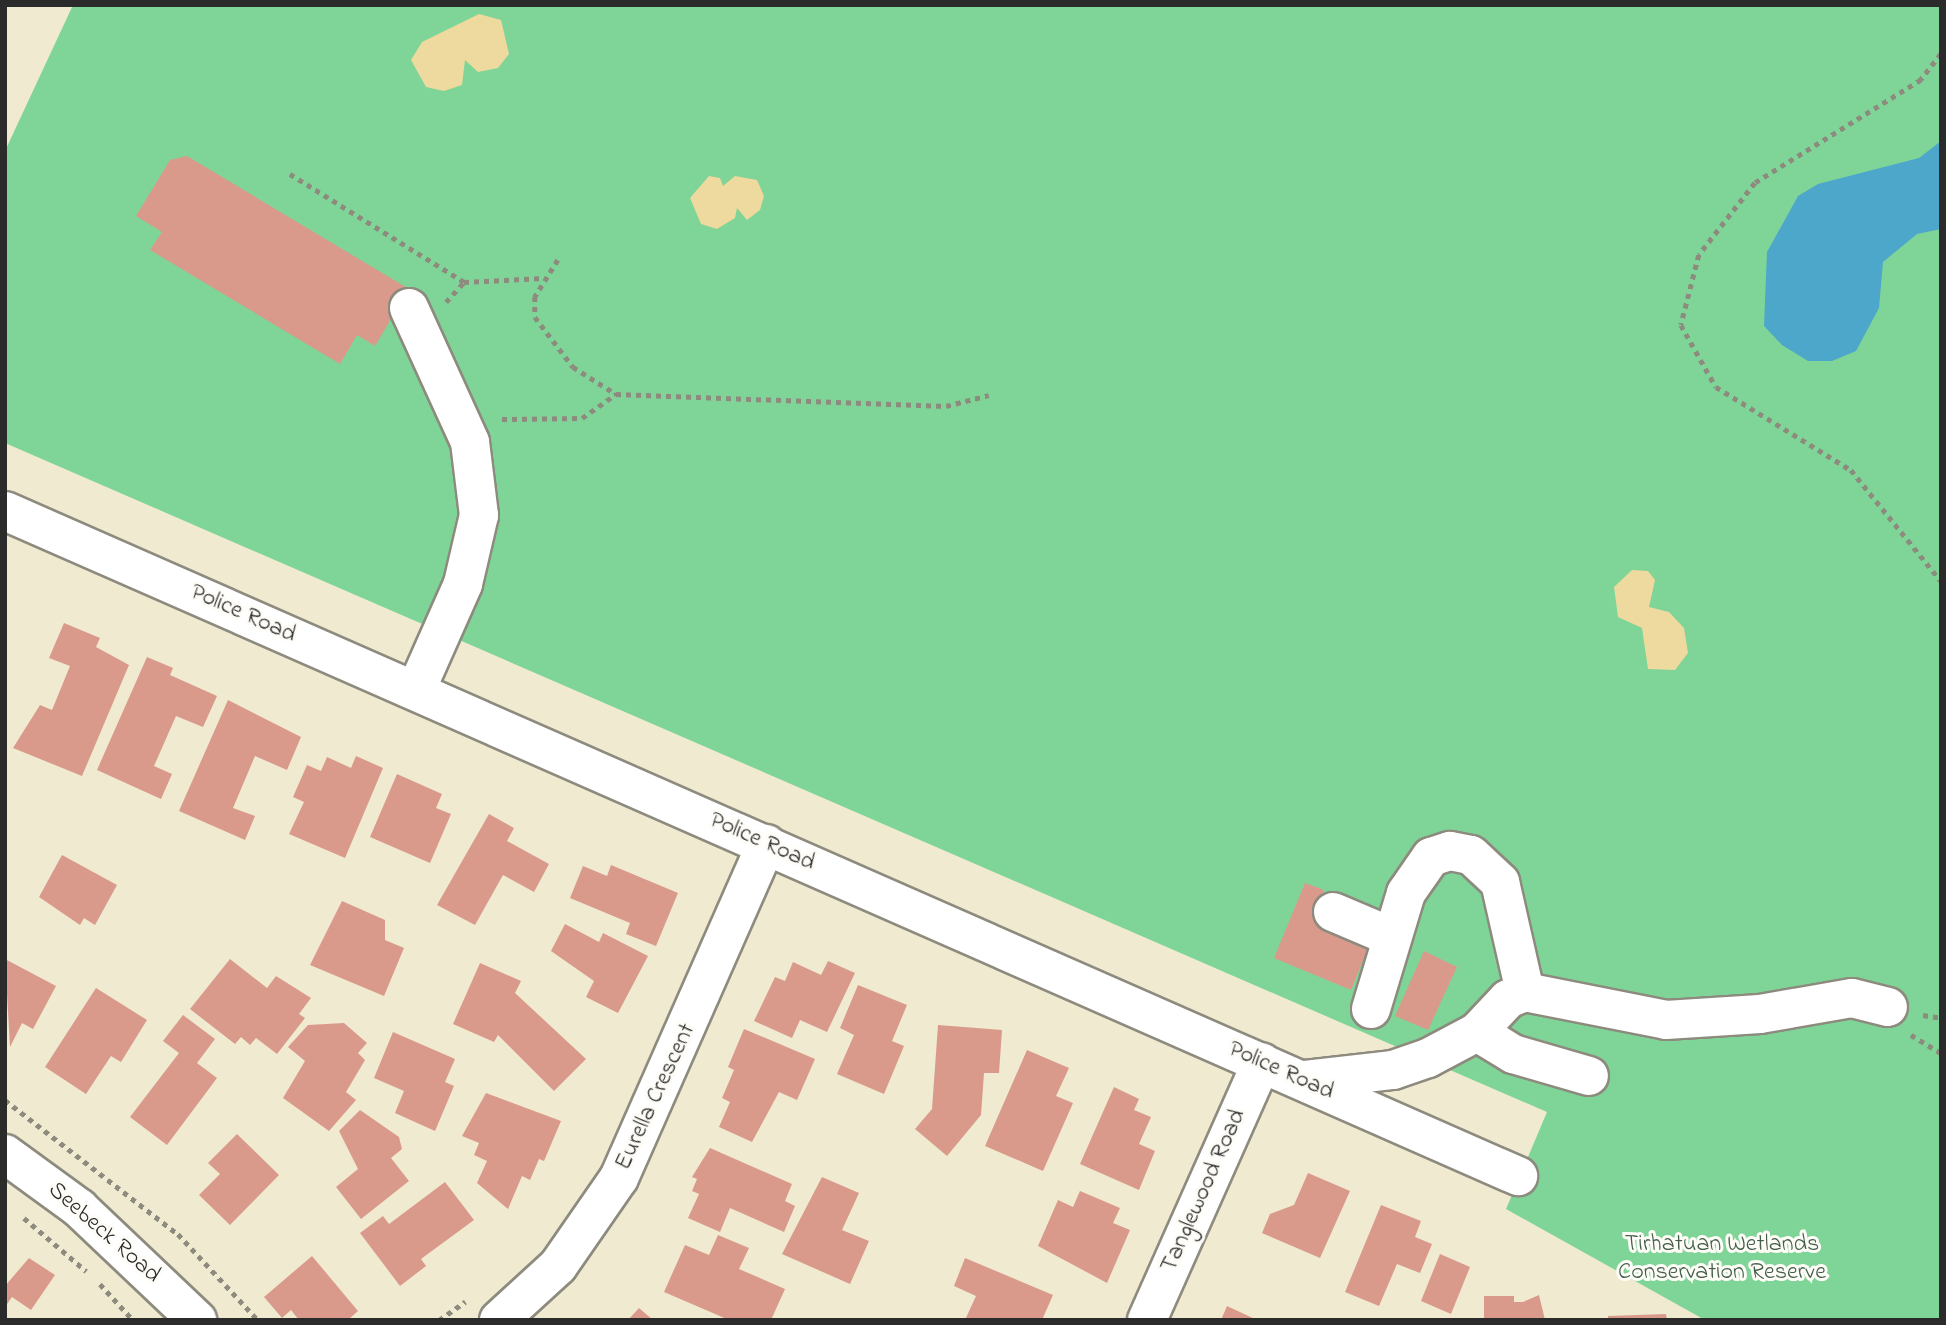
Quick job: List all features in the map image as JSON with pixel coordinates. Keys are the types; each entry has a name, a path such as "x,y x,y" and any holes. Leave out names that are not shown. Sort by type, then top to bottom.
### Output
{"street":[{"path":"415,320 459,417 478,479 474,552 416,690"},
{"name":"Police Road","path":"5,510 1518,1176"},
{"name":"Eurella Crescent","path":"486,1308 558,1266 619,1178 766,844"},
{"path":"1371,1009 1406,893 1430,857 1471,855 1500,882 1525,992"},
{"path":"1333,912 1392,937"},
{"path":"1303,1080 1393,1070 1477,1032 1508,999 1525,992 1666,1020 1760,1014 1852,998 1888,1007"},
{"path":"1477,1032 1513,1055 1589,1076"},
{"name":"Tanglewood Road","path":"1147,1320 1262,1062"},
{"name":"Seebeck Road","path":"5,1154 79,1208 197,1320"}],"path":[{"path":"1941,54 1921,80 1755,183 1699,254 1681,325 1716,387 1851,470 1941,581"},
{"path":"290,174 464,282 544,278"},
{"path":"558,260 544,278 535,297 535,317 553,346 616,394 946,406 989,396"},
{"path":"415,320 464,282"},
{"path":"459,417 582,418 616,394"},
{"path":"5,1100 142,1203 258,1320"},
{"path":"12,1209 133,1320"},
{"path":"439,1320 486,1308"}],"green space":[{"name":"Tirhatuan Wetlands Conservation Reserve","path":"73,5 1941,5 1941,1320 1705,1320 1506,1209 1547,1112 5,443 5,151"}],"sand":[{"path":"479,14 501,20 509,54 498,68 478,72 465,60 462,85 444,91 426,87 411,60 422,42"},
{"path":"709,176 720,178 723,186 735,176 757,180 764,196 760,210 747,220 737,208 735,218 717,229 701,224 690,198"},
{"path":"1632,570 1648,571 1655,580 1649,607 1669,612 1684,628 1688,653 1675,670 1648,669 1642,628 1618,617 1614,587"}],"water":[{"path":"1941,141 1941,229 1917,234 1883,262 1879,308 1856,351 1832,361 1808,361 1782,345 1764,326 1767,252 1798,196 1818,184 1919,158"}],"building":[{"path":"187,156 409,289 375,346 357,335 340,364 150,250 162,232 136,216 170,160"},
{"path":"64,623 100,638 96,647 129,665 82,776 13,748 40,705 52,710 70,666 49,658"},
{"path":"147,657 173,668 170,675 217,696 203,727 176,716 154,766 172,774 161,799 97,770"},
{"path":"228,700 301,737 287,770 255,756 233,808 255,816 245,840 179,811"},
{"path":"356,756 383,768 345,858 289,834 304,802 293,797 307,765 321,771 327,757 351,768"},
{"path":"397,774 442,794 436,808 451,814 430,863 370,837"},
{"path":"489,814 514,828 507,841 549,864 534,892 503,875 475,925 437,905"},
{"path":"62,855 117,885 95,925 84,918 80,925 39,897"},
{"path":"611,865 678,893 656,946 626,934 630,923 570,898 583,866 607,876"},
{"path":"1305,883 1324,890 1313,916 1371,941 1351,990 1274,958"},
{"path":"342,901 385,920 385,940 404,948 384,996 310,965"},
{"path":"565,924 599,942 603,933 648,956 618,1013 586,997 594,981 551,951"},
{"path":"1424,951 1457,967 1428,1030 1395,1016"},
{"path":"5,959 56,986 33,1029 22,1023 10,1047"},
{"path":"230,959 267,988 276,976 311,998 299,1014 305,1018 277,1054 256,1038 250,1045 241,1037 235,1044 190,1009"},
{"path":"828,961 855,973 827,1032 800,1020 792,1038 754,1021 775,977 785,981 793,962 821,975"},
{"path":"480,963 521,981 515,993 586,1059 554,1091 498,1035 494,1042 453,1024"},
{"path":"858,985 907,1005 892,1041 904,1046 884,1094 837,1074 854,1035 840,1028"},
{"path":"96,988 147,1020 121,1062 111,1056 86,1094 45,1067"},
{"path":"183,1015 215,1039 197,1063 217,1078 167,1145 130,1117 179,1053 163,1041"},
{"path":"344,1023 367,1043 358,1053 365,1060 346,1092 356,1100 329,1131 283,1098 305,1061 288,1047 308,1025"},
{"path":"938,1025 1002,1030 999,1073 984,1073 981,1115 947,1156 915,1129 932,1109"},
{"path":"744,1029 815,1059 797,1100 779,1092 752,1142 719,1127 730,1102 722,1098 734,1070 728,1067"},
{"path":"393,1032 455,1059 445,1082 454,1086 435,1131 395,1113 404,1091 374,1078"},
{"path":"1027,1050 1069,1068 1056,1096 1073,1103 1043,1171 985,1146"},
{"path":"1114,1087 1139,1099 1134,1110 1151,1117 1139,1144 1155,1151 1139,1190 1080,1164"},
{"path":"486,1093 561,1121 544,1161 539,1159 530,1180 522,1176 508,1209 477,1183 487,1161 474,1155 479,1143 462,1136"},
{"path":"360,1110 399,1137 402,1149 391,1158 409,1181 361,1219 336,1187 358,1169 339,1131"},
{"path":"237,1134 279,1175 230,1225 199,1195 220,1174 208,1163"},
{"path":"710,1148 792,1184 785,1201 795,1206 784,1232 730,1208 720,1232 688,1218 699,1194 692,1191 697,1179 692,1177"},
{"path":"1308,1173 1350,1191 1320,1258 1262,1233 1270,1214 1294,1205"},
{"path":"822,1177 859,1193 842,1230 869,1241 850,1284 782,1254"},
{"path":"445,1182 474,1220 421,1259 426,1266 400,1286 360,1233 383,1216 389,1224"},
{"path":"1080,1191 1120,1208 1113,1223 1130,1230 1107,1283 1038,1246 1058,1200 1073,1207"},
{"path":"1381,1205 1421,1221 1415,1237 1432,1244 1420,1273 1397,1264 1379,1306 1345,1292"},
{"path":"718,1235 749,1248 739,1269 785,1289 771,1320 729,1320 664,1292 685,1245 709,1255"},
{"path":"1440,1254 1470,1267 1451,1314 1421,1301"},
{"path":"312,1256 358,1311 348,1320 299,1320 291,1310 282,1318 264,1297"},
{"path":"29,1258 55,1275 31,1310 12,1297 5,1307 5,1286"},
{"path":"965,1258 1053,1295 1042,1320 965,1320 976,1296 954,1286"},
{"path":"1539,1295 1545,1320 1484,1320 1484,1296 1514,1296 1514,1302 1523,1302"},
{"path":"1227,1306 1257,1320 1221,1320"},
{"path":"639,1308 653,1320 628,1320"},
{"path":"1666,1314 1667,1320 1608,1320 1608,1316"}]}
